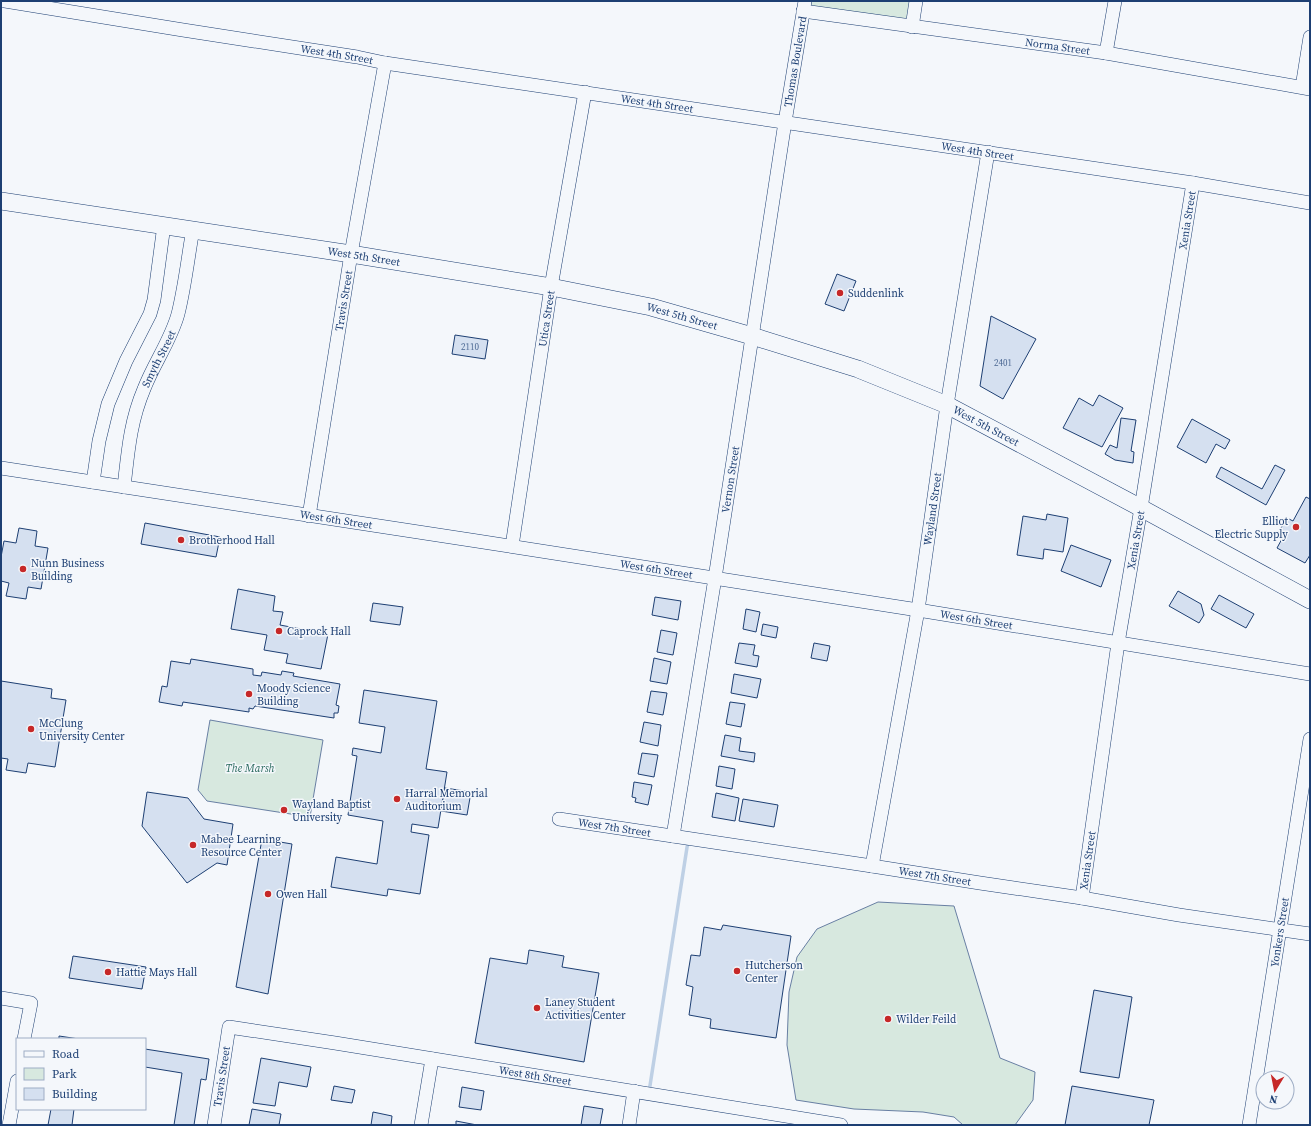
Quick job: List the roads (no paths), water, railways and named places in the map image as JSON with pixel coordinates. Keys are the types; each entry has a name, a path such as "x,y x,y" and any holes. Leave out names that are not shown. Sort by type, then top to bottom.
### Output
{"main road":[{"name":"West 5th Street","path":"1,201 193,229 551,287 651,307 752,336 858,369 947,405 1310,600"}],"street":[{"name":"West 4th Street","path":"5,1 385,62 1193,183 1310,203"},
{"path":"912,27 916,1"},
{"path":"1106,53 1115,1"},
{"name":"Norma Street","path":"804,6 912,27 1106,53 1306,88"},
{"name":"Thomas Boulevard","path":"785,122 804,6"},
{"path":"1306,88 1310,37"},
{"name":"Travis Street","path":"309,516 351,254 385,62"},
{"name":"Utica Street","path":"512,546 551,287 585,92"},
{"name":"Vernon Street","path":"673,836 715,578 785,122"},
{"name":"Wayland Street","path":"872,866 918,610 947,405 988,152"},
{"name":"Xenia Street","path":"1082,898 1118,643 1193,183"},
{"path":"93,482 99,442 108,404 126,361 150,314 154,300 164,225"},
{"name":"Smyth Street","path":"124,487 135,412 144,387 172,330 178,314 193,229"},
{"name":"West 6th Street","path":"1,468 512,546 1310,674"},
{"name":"Yonkers Street","path":"1249,1125 1310,739"},
{"name":"West 7th Street","path":"559,819 1310,934"},
{"path":"1,998 31,1003 24,1038"},
{"name":"Travis Street","path":"214,1125 229,1027"},
{"name":"West 8th Street","path":"229,1027 841,1125"},
{"path":"421,1125 432,1059"},
{"path":"9,1125 16,1086"},
{"path":"629,1125 634,1091"}],"waterway":[{"path":"649,1092 688,841"}],"place":[{"name":"Suddenlink","path":"840,293"},
{"name":"Elliot Electric Supply","path":"1296,527"},
{"name":"Brotherhood Hall","path":"181,540"},
{"name":"Nunn Business Building","path":"23,569"},
{"name":"Caprock Hall","path":"279,631"},
{"name":"Moody Science Building","path":"249,694"},
{"name":"McClung University Center","path":"31,729"},
{"name":"Harral Memorial Auditorium","path":"397,799"},
{"name":"Wayland Baptist University","path":"284,810"},
{"name":"Mabee Learning Resource Center","path":"193,845"},
{"name":"Owen Hall","path":"268,894"},
{"name":"Hutcherson Center","path":"737,971"},
{"name":"Hattie Mays Hall","path":"108,972"},
{"name":"Laney Student Activities Center","path":"537,1008"},
{"name":"Wilder Feild","path":"888,1019"}],"park label":[{"name":"The Marsh","path":"250,768"}]}
